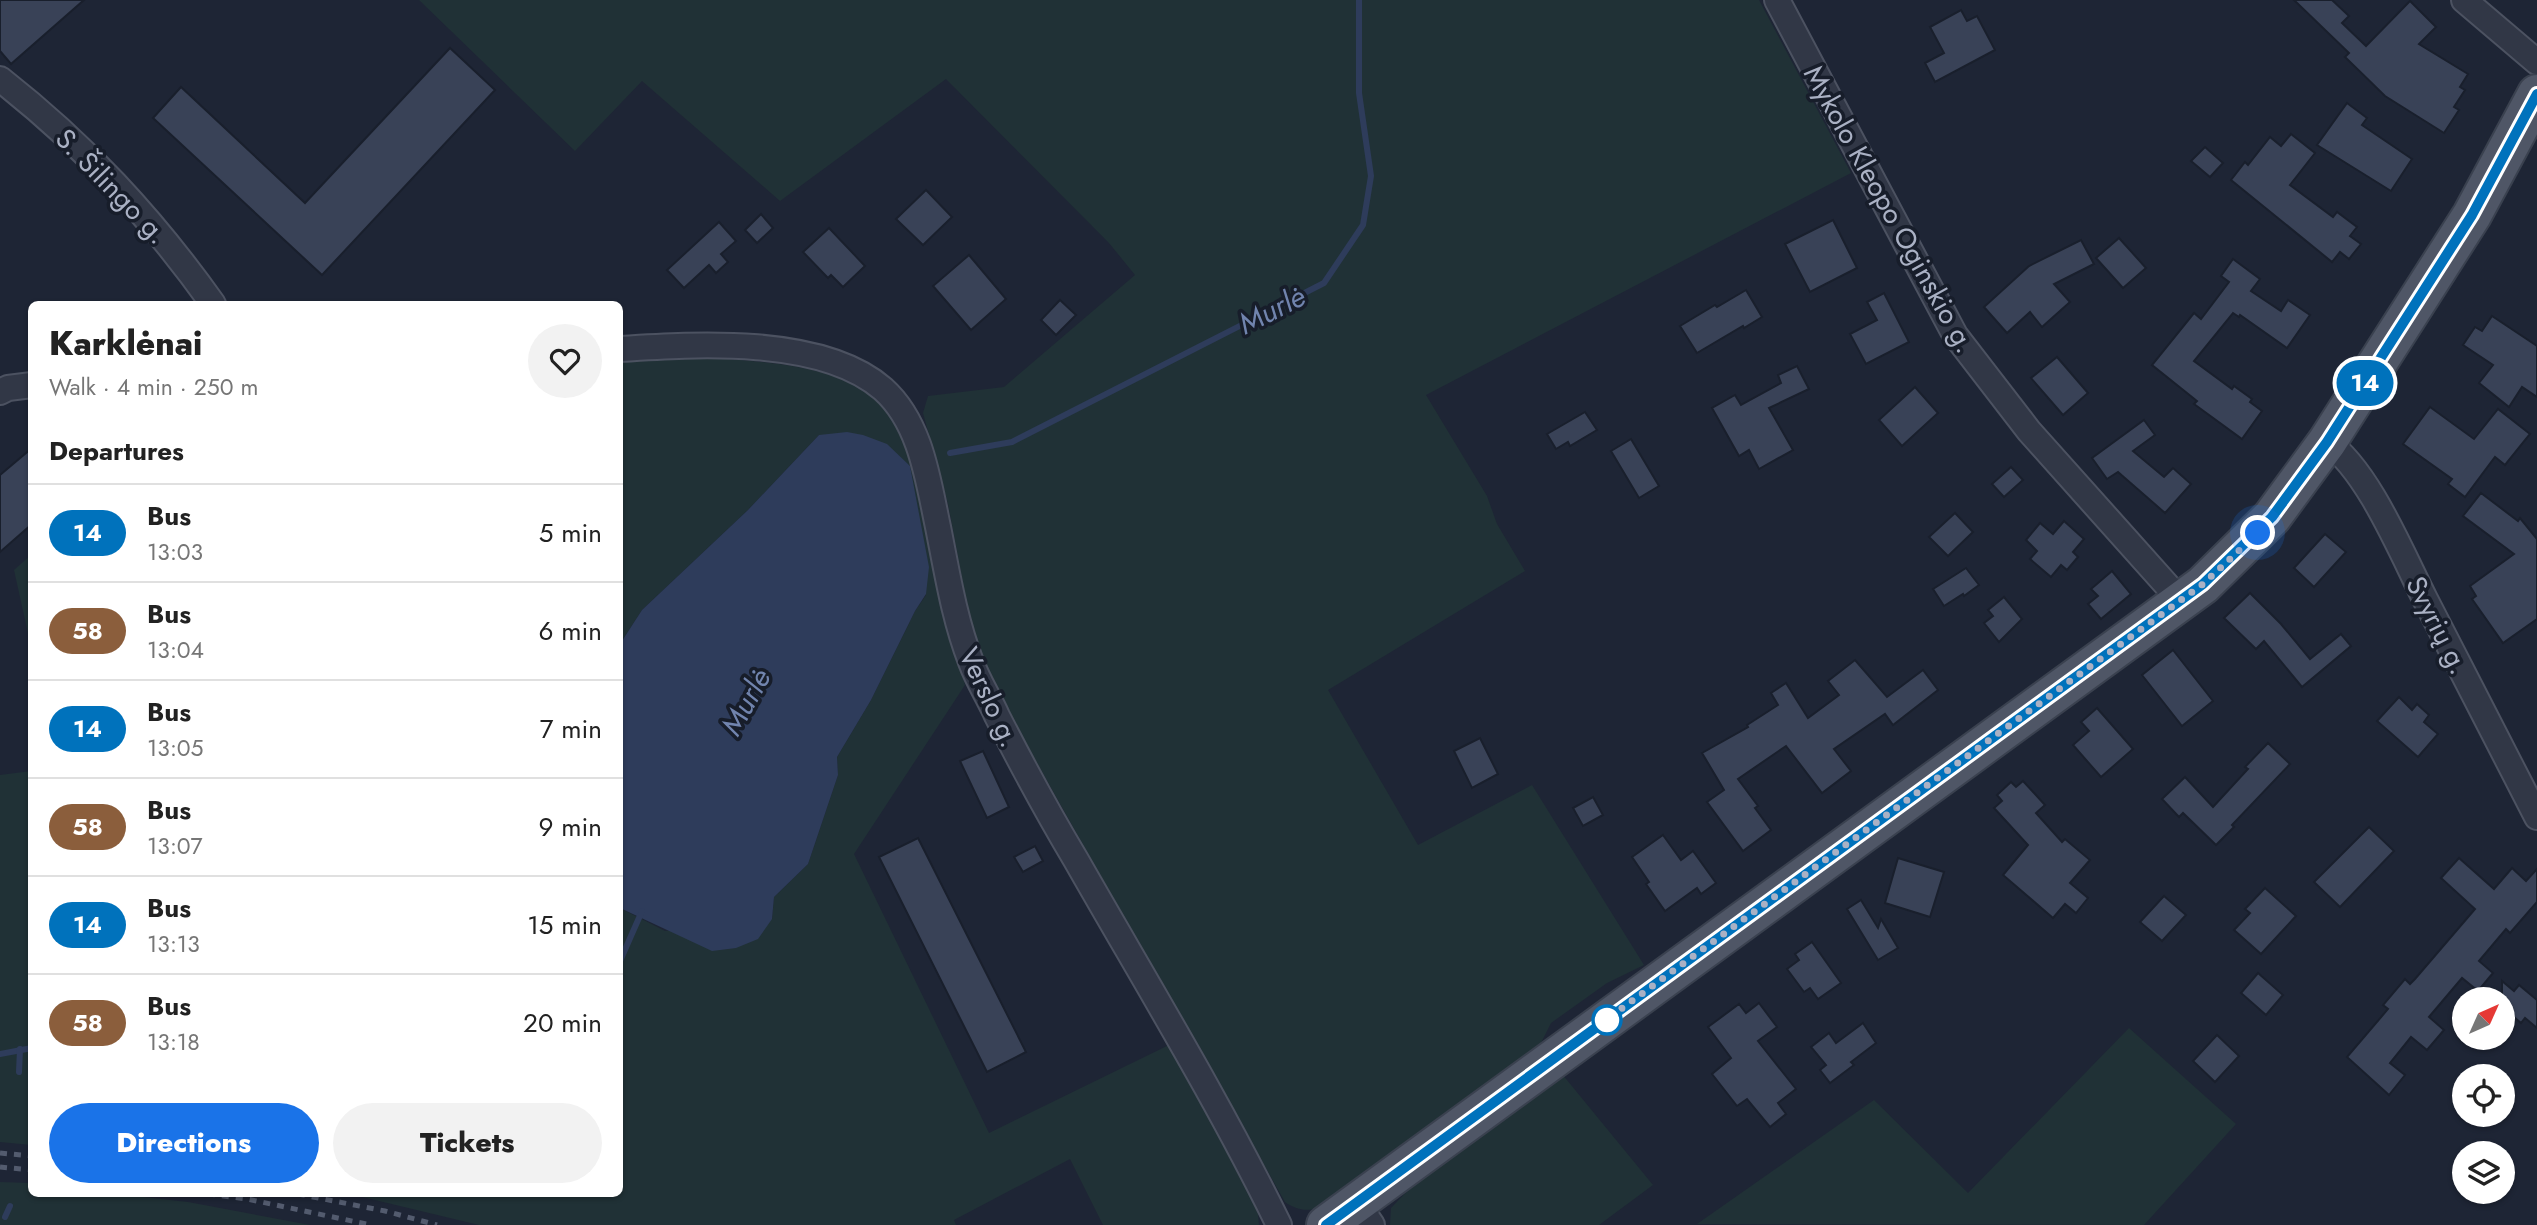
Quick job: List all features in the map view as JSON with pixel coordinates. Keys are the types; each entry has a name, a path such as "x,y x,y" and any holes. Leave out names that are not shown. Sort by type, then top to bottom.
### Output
{"main road":[{"path":"1326,1225 1365,1214 1824,859 2203,584 2243,548 2272,517 2327,442 2472,215 2537,94"}],"street":[{"name":"Mykolo Kleopo Oginskio g.","path":"1777,0 1955,335 2029,430 2180,601"},
{"path":"2464,0 2537,62"},
{"name":"S. Šilingo g.","path":"0,79 74,141 138,207 211,301"},
{"name":"Verslo g.","path":"623,348 691,344 796,351 853,369 894,400 916,438 926,469 958,624 972,665 1027,776 1189,1057 1279,1225"},
{"path":"0,392 28,386"},
{"name":"Svyrių g.","path":"2327,442 2339,450 2383,516 2537,817"}],"shaded area":[{"path":"419,0 1759,0 1851,173 1426,395 1487,496 1497,524 1525,571 1328,690 1418,845 1532,785 1644,965 1607,983 1551,1023 1540,1045 1333,1201 1309,1210 1285,1202 1003,703 972,632 948,504 923,413 928,396 1004,387 1135,275 1109,243 946,79 780,201 642,81 575,151"},
{"path":"694,356 809,369 836,377 861,389 884,405 904,427 965,685 854,854 989,1133 1173,1043 1257,1203 1259,1225 1103,1225 1070,1159 954,1220 956,1225 479,1225 362,1197 623,1197 623,910 665,931 772,919 774,897 808,864 838,775 837,757 871,700 915,611 926,595 819,435 748,510 642,610 623,639 623,360"},
{"path":"28,558 28,633 14,570"},
{"path":"28,772 28,1145 0,1142 0,775"},
{"path":"2129,1028 2236,1124 2144,1225 1697,1224 1874,1100 1968,1193"},
{"path":"1562,1074 1653,1185 1599,1225 1390,1225 1391,1208 1414,1184"},
{"path":"0,1182 28,1183 28,1197 144,1197 188,1202 310,1225 0,1225"}],"water":[{"path":"847,432 863,435 887,444 910,466 929,567 926,594 871,700 837,757 838,775 808,864 774,897 772,919 758,939 736,948 712,951 623,909 623,639 642,610 748,510 819,435"}],"building":[{"path":"0,0 84,0 11,64 0,51"},
{"path":"2294,0 2332,0 2349,16 2342,23 2366,46 2410,1 2436,27 2419,44 2468,74 2460,87 2465,90 2454,107 2459,110 2444,133 2385,96 2345,57 2349,53"},
{"path":"1961,10 1967,21 1977,16 1995,50 1935,82 1925,63 1944,53 1930,27"},
{"path":"450,48 495,90 322,275 153,118 181,87 305,203"},
{"path":"2347,103 2367,118 2362,125 2412,159 2391,191 2317,145"},
{"path":"2291,134 2315,153 2290,185 2333,217 2337,212 2357,227 2350,236 2361,244 2349,259 2340,252 2332,262 2231,180 2245,162 2248,165 2270,137 2281,146"},
{"path":"2205,147 2223,163 2210,177 2191,161"},
{"path":"926,190 952,217 923,245 896,219"},
{"path":"761,214 773,228 757,243 745,230"},
{"path":"1833,220 1857,268 1810,292 1785,244"},
{"path":"719,222 736,241 721,254 728,262 716,273 709,265 684,288 667,270"},
{"path":"829,228 865,266 843,287 831,275 828,278 803,252"},
{"path":"2119,238 2146,268 2123,288 2096,258"},
{"path":"2081,240 2094,264 2054,284 2070,302 2042,327 2030,312 2007,333 1984,307 2029,266"},
{"path":"969,255 1006,299 971,330 933,286"},
{"path":"2233,259 2260,279 2251,291 2281,311 2288,300 2310,315 2287,348 2240,315 2239,317 2233,313 2194,361 2232,389 2234,386 2252,399 2250,402 2262,411 2242,439 2194,404 2197,401 2152,365 2194,313 2201,319 2229,282 2221,276"},
{"path":"1746,290 1762,317 1697,353 1680,326"},
{"path":"1884,293 1909,342 1866,364 1850,334 1877,320 1867,302"},
{"path":"1060,300 1076,315 1056,335 1041,320"},
{"path":"2492,316 2537,346 2537,397 2522,387 2509,407 2479,383 2493,365 2463,345 2475,327 2482,331"},
{"path":"2057,357 2088,393 2063,415 2031,378"},
{"path":"1797,366 1809,389 1769,408 1793,450 1759,469 1749,450 1739,456 1712,408 1735,395 1741,405 1781,383 1778,375"},
{"path":"1915,387 1938,413 1902,446 1879,420"},
{"path":"2430,407 2474,439 2498,409 2530,434 2505,465 2495,457 2465,497 2448,484 2452,479 2403,444"},
{"path":"1585,412 1597,430 1570,446 1568,442 1556,449 1547,434"},
{"path":"2144,420 2155,435 2133,451 2164,477 2173,468 2191,484 2165,513 2118,472 2107,479 2092,458"},
{"path":"1631,439 1659,486 1639,498 1611,451"},
{"path":"28,451 28,528 0,552 0,475"},
{"path":"2011,467 2023,480 2004,497 1992,484"},
{"path":"2481,493 2518,521 2520,518 2537,539 2537,619 2503,643 2472,599 2476,596 2470,586 2514,554 2463,516"},
{"path":"1955,513 1973,532 1948,556 1929,537"},
{"path":"2064,521 2084,539 2073,552 2078,557 2067,570 2061,565 2051,577 2030,559 2037,551 2026,540 2040,523 2053,534"},
{"path":"2325,534 2346,552 2314,587 2294,568"},
{"path":"1966,568 1979,585 1944,606 1933,589"},
{"path":"2112,571 2131,594 2101,619 2088,604 2098,596 2091,589"},
{"path":"2250,593 2310,659 2341,634 2351,646 2302,687 2264,641 2256,649 2224,618"},
{"path":"2004,597 2022,619 1999,642 1984,623 1993,616 1988,610"},
{"path":"2173,650 2213,701 2182,726 2142,675"},
{"path":"1855,660 1887,697 1923,670 1938,690 1893,725 1885,714 1834,749 1851,771 1822,793 1786,746 1738,779 1758,806 1755,808 1771,830 1743,851 1707,802 1724,790 1702,753 1748,727 1747,725 1778,705 1771,693 1786,683 1808,718 1839,695 1828,681"},
{"path":"2399,697 2412,710 2417,704 2429,715 2424,722 2438,734 2418,757 2377,721"},
{"path":"2097,708 2133,749 2101,777 2073,745 2089,731 2081,722"},
{"path":"1480,738 1498,774 1472,788 1454,751"},
{"path":"2268,743 2290,764 2216,845 2183,813 2179,817 2162,799 2185,777 2213,807"},
{"path":"983,751 1009,807 987,818 960,761"},
{"path":"2023,781 2045,805 2036,813 2062,842 2065,839 2090,860 2070,883 2088,898 2076,913 2065,904 2053,918 2003,875 2028,845 1994,808 2002,801 1997,795 2011,782 2016,787"},
{"path":"1593,797 1603,815 1583,826 1573,808"},
{"path":"2369,827 2394,851 2340,907 2314,882"},
{"path":"1663,835 1681,860 1693,851 1716,883 1701,894 1697,888 1665,911 1646,884 1649,882 1632,857"},
{"path":"918,838 1026,1052 987,1072 879,857"},
{"path":"1035,846 1043,861 1023,872 1014,857"},
{"path":"1898,858 1944,872 1930,917 1885,903"},
{"path":"2459,858 2494,889 2512,868 2526,881 2537,869 2537,902 2510,933 2506,929 2479,961 2493,973 2481,987 2473,987 2462,978 2429,1017 2444,1030 2427,1050 2411,1037 2390,1063 2405,1075 2389,1095 2347,1057 2388,1009 2383,1005 2405,979 2410,984 2415,979 2475,909 2441,878"},
{"path":"2265,888 2296,916 2261,954 2234,930 2250,913 2245,909"},
{"path":"2164,896 2186,915 2162,941 2140,922"},
{"path":"1861,900 1878,928 1881,919 1898,948 1878,960 1847,909"},
{"path":"1812,942 1841,983 1818,999 1810,988 1804,992 1787,969 1799,960 1795,954"},
{"path":"2258,973 2283,995 2266,1015 2241,993"},
{"path":"2519,985 2537,1000 2537,1028 2525,1018 2521,1023 2515,1018 2515,990"},
{"path":"1759,1003 1777,1027 1758,1041 1796,1089 1778,1103 1786,1114 1770,1127 1747,1099 1737,1106 1712,1074 1731,1058 1708,1027 1739,1004 1746,1013"},
{"path":"1863,1023 1876,1043 1851,1062 1854,1065 1830,1083 1820,1070 1826,1065 1811,1047 1829,1033 1836,1043"},
{"path":"2217,1035 2239,1056 2215,1082 2193,1061"}],"waterway":[{"name":"Murlė","path":"950,453 1012,442 1324,283 1363,225 1371,176 1359,93 1359,0"},
{"name":"Murlė","path":"623,954 642,911"},
{"name":"Murlė","path":"19,1072 20,1049"},
{"name":"Murlė","path":"0,1054 28,1049"},
{"name":"Murlė","path":"5,1217 10,1206"}],"railway":[{"path":"0,1153 28,1156"},
{"path":"0,1167 28,1170"},
{"path":"231,1197 371,1225"},
{"path":"313,1197 385,1211 437,1225"}],"bus line":[{"name":"14","path":"1326,1225 2203,584 2243,548 2272,517 2327,442 2472,215 2537,94"}],"route":[{"path":"1607,1020 1599,1025 2203,584 2258,533"}]}
